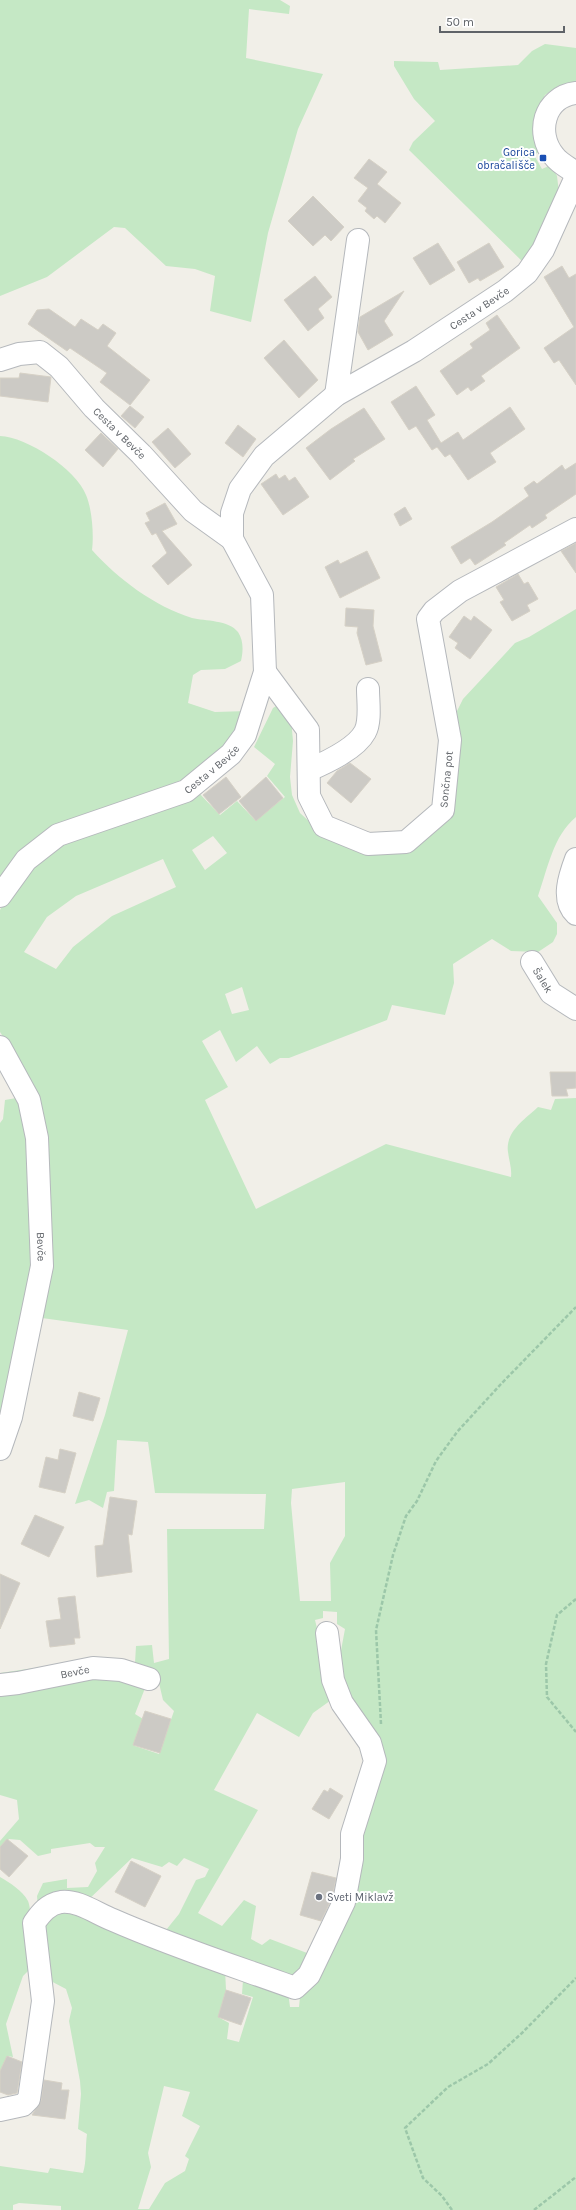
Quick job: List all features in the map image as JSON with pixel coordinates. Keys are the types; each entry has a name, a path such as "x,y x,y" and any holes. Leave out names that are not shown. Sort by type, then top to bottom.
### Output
{"street":[{"path":"576,93 570,94 554,103 544,117 544,136 554,156 576,173"},
{"name":"Cesta v Bevče","path":"232,539 232,513 240,489 264,456 336,395 414,351 505,291 527,273 544,250 576,177"},
{"path":"336,395 358,240"},
{"name":"Cesta v Bevče","path":"0,360 19,354 40,352 59,367 94,408 140,454 193,511 232,539 262,595 265,672 245,735 225,759 186,791 58,835 26,860 0,896"},
{"name":"Sončna pot","path":"265,672 308,730 309,796 324,826 368,844 406,842 443,810 450,740 428,619 434,611 460,591 576,529"},
{"path":"309,770 335,758 365,732 368,710 368,689"},
{"path":"576,859 567,882 571,909 576,914"},
{"name":"Šalek","path":"532,962 551,993 576,1009"},
{"name":"Bevče","path":"0,1047 29,1100 37,1138 42,1266 11,1417 0,1449"},
{"path":"0,2110 23,2105 29,2099 43,2001 34,1923 41,1913 50,1905 63,1902 87,1907 111,1920 193,1953 295,1988 309,1975 344,1902 352,1859 352,1834 375,1761 370,1743 342,1704 333,1680 327,1633"},
{"name":"Bevče","path":"0,1685 18,1683 93,1668 121,1670 148,1679"}],"path":[{"path":"382,1732 376,1630 393,1555 406,1516 416,1501 436,1461 457,1432 501,1384 576,1307"},
{"path":"576,1599 557,1615 546,1664 547,1697 576,1732"},
{"path":"452,2210 442,2196 423,2178 405,2128 448,2087 488,2064 522,2033 576,1978"},
{"path":"534,2210 576,2177"}],"green space":[{"path":"0,0 280,0 290,6 289,14 249,9 246,58 323,74 298,129 268,233 251,322 210,311 215,276 195,269 166,266 125,228 114,227 47,277 0,296"},
{"path":"545,44 576,48 576,82 558,86 545,95 536,111 534,129 542,150 534,155 542,169 551,165 557,176 559,193 527,266 409,150 413,142 435,121 414,99 394,66 394,61 438,62 440,70 518,65 532,51"},
{"path":"0,436 23,442 36,448 62,465 81,485 90,507 93,537 92,550 125,581 151,599 178,613 192,618 223,623 234,628 238,632 243,650 241,661 225,669 201,670 193,675 188,703 215,712 248,711 239,734 181,788 113,807 0,880"},
{"path":"576,609 576,817 562,833 552,853 538,896 557,923 557,934 553,942 538,952 511,951 492,939 453,964 454,983 445,1015 392,1005 387,1020 289,1058 280,1058 270,1064 257,1046 236,1062 220,1030 202,1041 228,1087 205,1100 256,1209 386,1144 511,1177 508,1145 517,1126 538,1107 551,1110 555,1099 576,1098 576,2210 61,2210 61,2206 19,2203 13,2205 13,2210 0,2210 0,2166 48,2173 50,2168 83,2173 85,2163 87,2134 78,2129 81,2094 69,2021 72,2008 66,1989 45,1978 42,1918 66,1906 225,1969 226,1990 220,2018 229,2023 227,2039 239,2042 253,1997 242,1994 243,1980 288,1992 290,2007 299,2007 300,1997 317,1970 356,1828 380,1766 337,1672 345,1629 337,1624 337,1612 323,1611 323,1618 315,1620 334,1698 313,1713 299,1737 257,1713 214,1790 258,1810 198,1913 222,1926 244,1900 256,1906 251,1939 262,1945 270,1939 315,1956 289,1982 162,1935 179,1914 196,1880 205,1877 209,1869 184,1858 177,1866 169,1862 162,1867 132,1858 85,1903 38,1908 37,1896 43,1883 67,1879 67,1888 88,1887 97,1871 95,1863 105,1847 95,1847 90,1843 51,1849 51,1853 38,1856 20,1840 9,1839 0,1850 0,1841 19,1819 17,1800 0,1795 0,1673 75,1662 147,1683 135,1714 143,1719 135,1746 159,1754 174,1711 163,1700 159,1683 145,1669 135,1663 136,1646 152,1645 154,1663 169,1659 167,1529 264,1529 266,1494 155,1493 148,1442 117,1440 114,1491 107,1492 103,1508 89,1500 75,1504 105,1415 128,1330 42,1318 40,1108 33,1083 0,1032 0,910 14,885 62,843 196,790 220,815 237,801 255,820 285,797 267,776 275,764 254,747 273,708 281,703 291,719 293,741 290,777 292,795 300,813 312,824 331,836 403,836 437,805 458,733 457,711 463,699 515,643 529,637","holes":["213,836 227,853 205,870 192,850","163,859 176,887 112,916 73,947 56,969 24,952 47,917 76,896","242,987 249,1010 232,1014 225,994","345,1482 345,1536 330,1563 331,1601 300,1601 291,1503 292,1489","164,2086 190,2092 182,2116 200,2126 185,2156 189,2159 185,2171 165,2183 149,2209 138,2209 151,2167 148,2153"]},
{"path":"22,1097 28,1120 37,1262 0,1425 0,1123 3,1119 5,1100"},
{"path":"0,1877 19,1890 28,1901 30,1907 31,1934 30,1969 23,1976 6,2024 13,2057 8,2056 0,2073"}],"building":[{"path":"369,159 387,172 377,184 401,203 385,223 377,216 374,219 365,211 367,208 358,201 368,188 354,178"},
{"path":"313,196 344,227 331,241 325,235 313,246 288,221"},
{"path":"438,243 455,270 430,285 413,258"},
{"path":"489,243 504,267 480,281 478,278 469,283 457,262"},
{"path":"562,266 569,278 576,274 576,385 559,360 554,363 544,348 574,327 544,277"},
{"path":"315,276 332,297 318,309 324,318 308,331 284,300"},
{"path":"404,291 384,321 393,335 368,350 358,332 360,317"},
{"path":"49,309 75,327 81,319 98,330 103,324 116,333 107,346 150,380 130,405 100,382 107,373 70,348 67,351 28,324 37,310"},
{"path":"497,315 520,348 481,376 485,381 471,391 468,387 457,395 440,371 473,348 470,344 490,330 486,323"},
{"path":"284,340 318,380 299,398 264,358"},
{"path":"20,373 51,377 48,402 0,396 0,378 19,378"},
{"path":"416,386 435,415 427,420 441,443 458,432 463,440 510,407 525,429 490,453 496,462 468,480 450,454 445,457 437,447 432,450 416,426 409,430 391,402"},
{"path":"130,406 144,417 135,428 121,416"},
{"path":"364,408 385,439 353,459 355,461 330,480 306,448 331,429"},
{"path":"238,425 256,439 243,457 225,443"},
{"path":"168,428 191,454 175,468 152,442"},
{"path":"101,433 118,449 103,467 85,450"},
{"path":"576,463 576,494 545,515 547,518 532,528 530,525 504,543 506,545 475,565 470,558 461,564 451,547 492,522 529,496 524,488 534,481 537,484 562,465 565,470"},
{"path":"276,474 279,479 285,475 289,481 295,477 309,497 283,515 261,484"},
{"path":"165,503 177,524 162,531 192,565 168,585 152,566 167,553 156,533 152,535 145,523 150,521 146,513"},
{"path":"405,507 412,519 400,526 394,514"},
{"path":"576,543 576,573 561,551"},
{"path":"367,551 380,578 340,598 325,567 338,560 340,564"},
{"path":"518,574 524,584 528,582 538,599 527,605 530,611 512,621 500,602 504,600 496,587"},
{"path":"346,608 374,610 373,626 382,661 366,665 357,633 358,627 345,626"},
{"path":"464,616 471,621 474,616 492,630 470,659 455,648 458,643 449,637"},
{"path":"350,763 371,779 351,803 327,783 337,771"},
{"path":"226,777 241,797 219,814 203,795"},
{"path":"266,777 283,798 256,821 239,801"},
{"path":"550,1072 576,1072 576,1088 566,1089 568,1096 552,1096"},
{"path":"79,1392 100,1398 93,1421 73,1416"},
{"path":"60,1449 76,1453 65,1493 39,1487 46,1457 58,1460"},
{"path":"110,1497 137,1501 132,1535 128,1534 132,1572 97,1577 95,1546 103,1545"},
{"path":"35,1515 64,1527 49,1557 21,1544"},
{"path":"0,1574 20,1583 0,1629"},
{"path":"75,1596 80,1638 74,1638 75,1644 50,1647 46,1621 61,1619 58,1598"},
{"path":"145,1711 171,1719 160,1753 133,1745"},
{"path":"330,1788 343,1796 329,1819 312,1809 324,1790 328,1792"},
{"path":"7,1839 28,1856 9,1877 0,1869 0,1847"},
{"path":"131,1861 161,1876 145,1907 115,1892"},
{"name":"Sveti Miklavž","path":"312,1872 336,1878 332,1898 321,1921 300,1915"},
{"path":"226,1990 251,1998 241,2025 218,2017"},
{"path":"7,2056 22,2062 17,2093 8,2095 0,2092 0,2071"},
{"path":"44,2080 62,2083 61,2090 69,2090 65,2119 32,2115 41,2101"}],"place":[{"name":"Gorica obračališče","path":"543,158"},
{"name":"Sveti Miklavž","path":"319,1897"}]}
